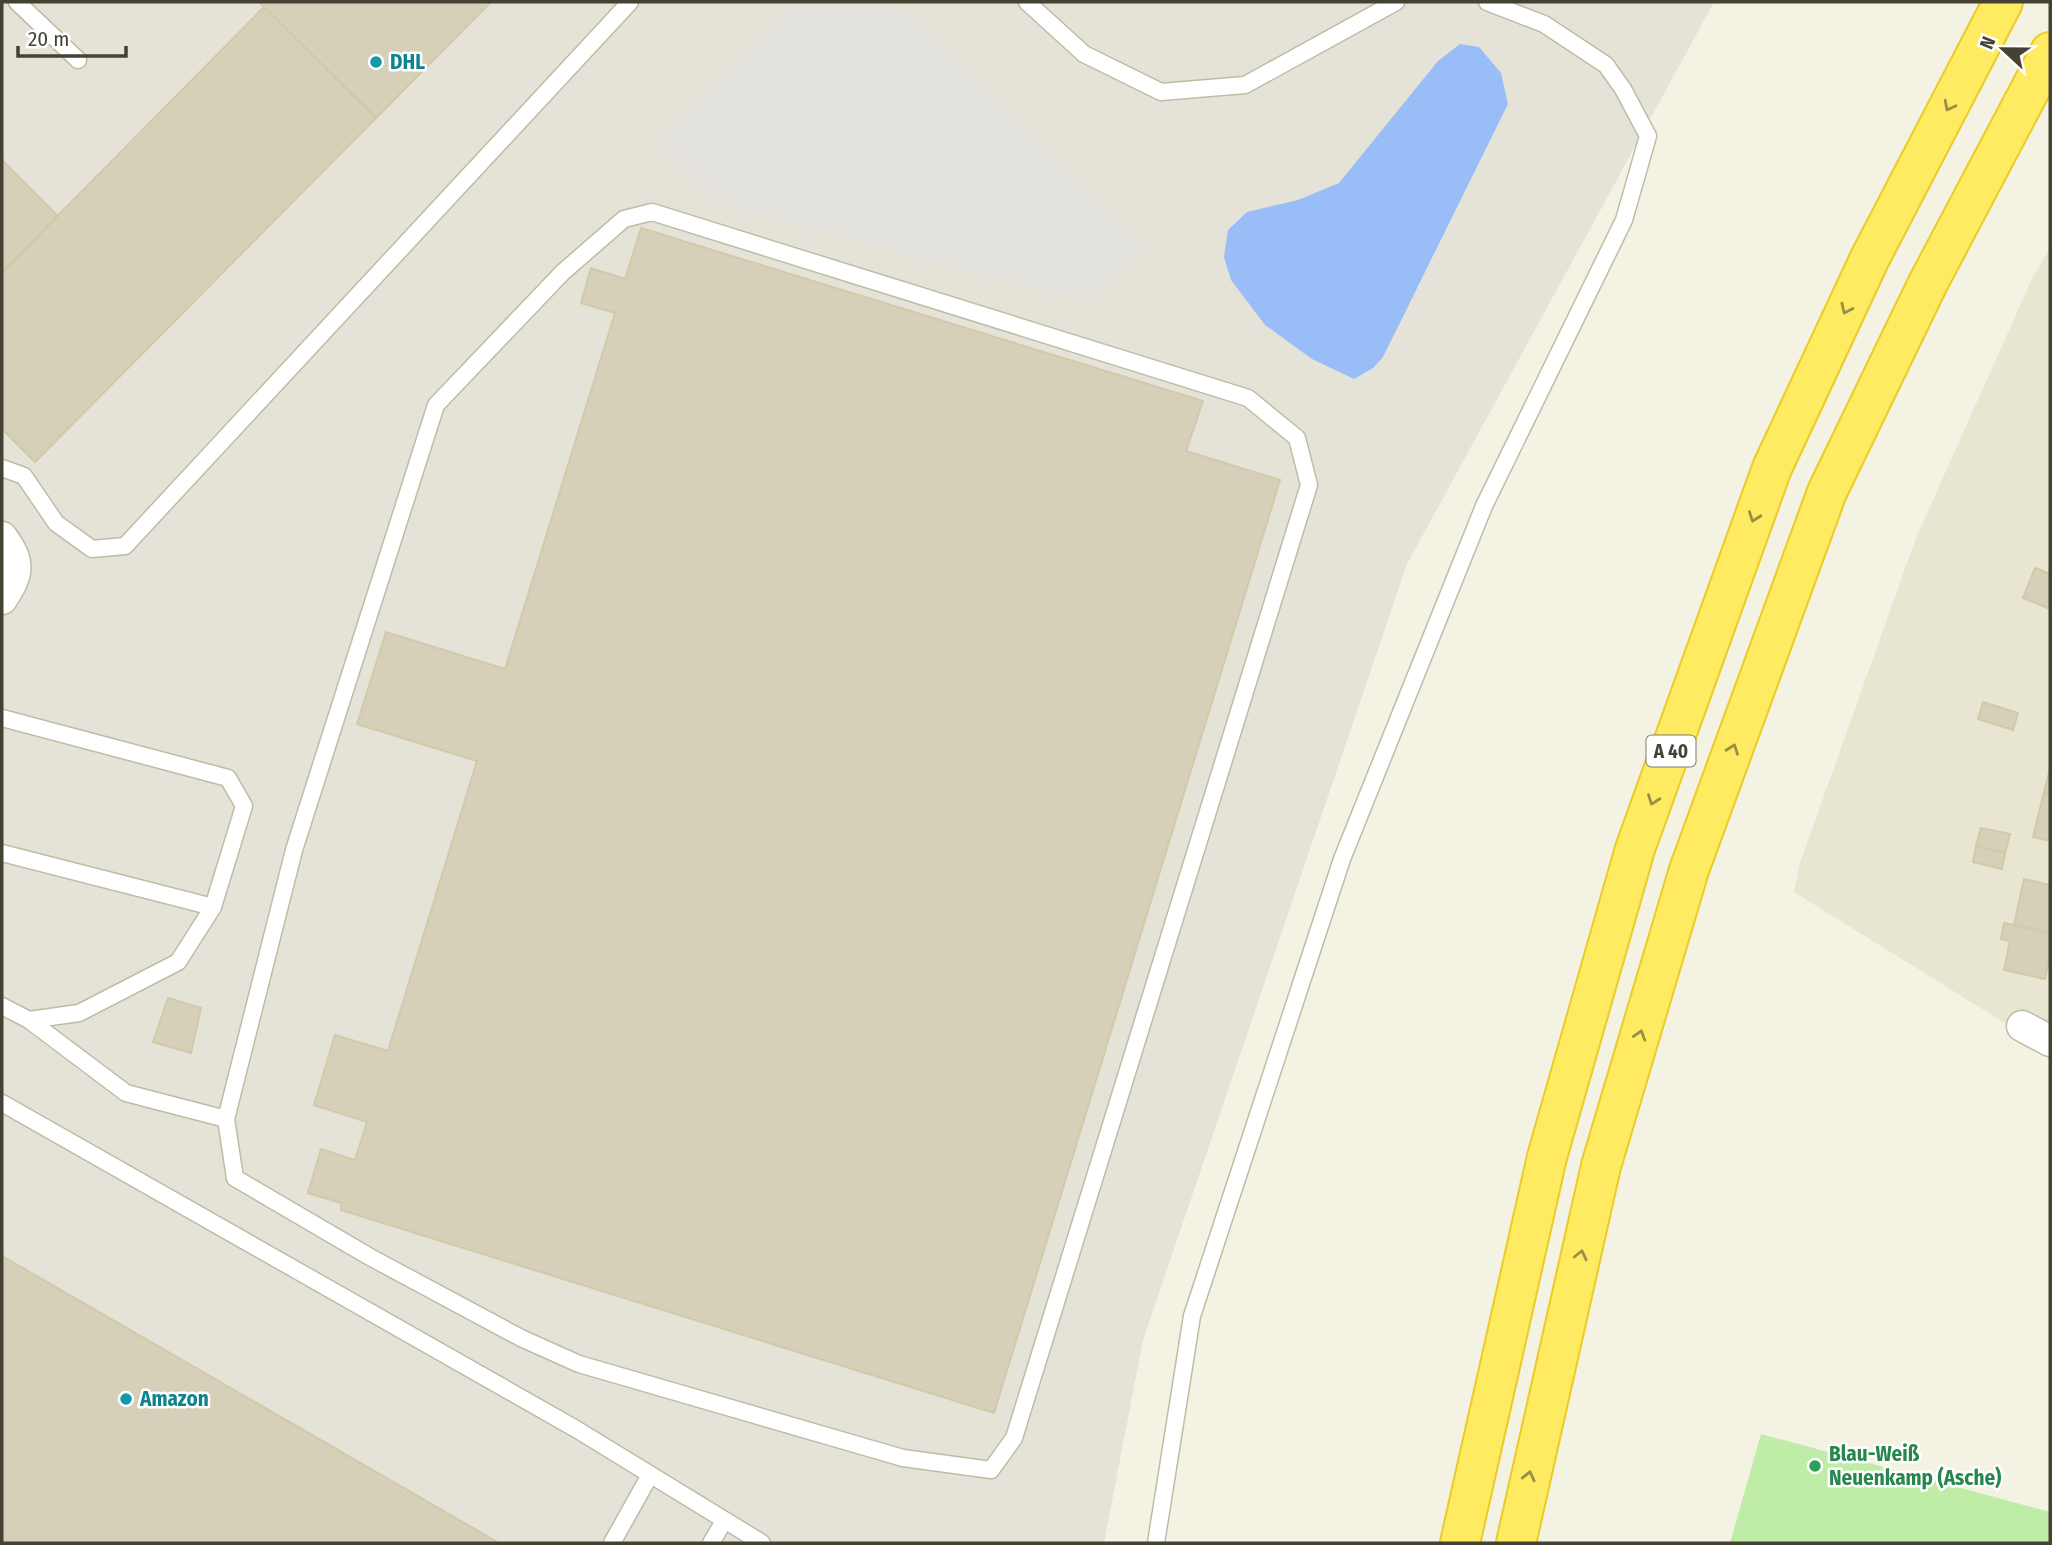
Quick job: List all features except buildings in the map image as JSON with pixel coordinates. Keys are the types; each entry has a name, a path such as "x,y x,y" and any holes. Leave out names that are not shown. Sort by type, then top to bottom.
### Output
{"highway":[{"name":"A 40","path":"1460,1543 1547,1157 1635,849 1772,468 1870,258 2003,2"},
{"name":"A 40","path":"1516,1543 1601,1166 1689,870 1827,492 1928,283 2050,52"}],"street":[{"path":"2,537 14,553 15,579 2,599"},
{"path":"2022,1026 2050,1041"}],"lane":[{"path":"17,2 78,60"},
{"path":"2,468 24,476 56,523 92,549 125,546 630,2"},
{"path":"1027,2 1084,54 1161,92 1245,85 1396,2"},
{"path":"1156,1543 1192,1316 1342,859 1484,506 1624,220 1648,136 1623,89 1606,65 1544,24 1487,2"},
{"path":"652,212 1248,398 1297,438 1309,485 1014,1438 990,1470 891,1454 579,1364 521,1338 370,1257 235,1178 226,1119 294,850 436,405 564,272 624,219 652,212"},
{"path":"2,718 228,778 244,806 213,907 178,962 79,1013 29,1020"},
{"path":"2,853 213,907"},
{"path":"2,1006 29,1020 126,1093 226,1119"},
{"path":"2,1103 564,1422 762,1543"},
{"path":"612,1543 650,1475"},
{"path":"711,1543 724,1521"}],"shaded area":[{"path":"2,2 1714,2 1407,564 1143,1340 1104,1543 2,1543"},
{"path":"800,2 893,2 1143,242 1085,303 726,206 661,141"},
{"path":"2050,248 2050,1051 1794,892 1800,863 1916,538 2032,279"}],"green space":[{"name":"Blau-Weiß Neuenkamp (Asche)","path":"1761,1434 2050,1512 2050,1543 1730,1543"}],"water":[{"path":"1460,44 1479,47 1501,73 1508,104 1383,357 1373,368 1354,379 1312,359 1265,325 1231,280 1224,257 1228,230 1247,212 1298,200 1339,183 1438,61"}],"place":[{"name":"DHL","path":"376,62"},
{"name":"Amazon","path":"126,1399"},
{"name":"Blau-Weiß Neuenkamp (Asche)","path":"1815,1466"}]}
